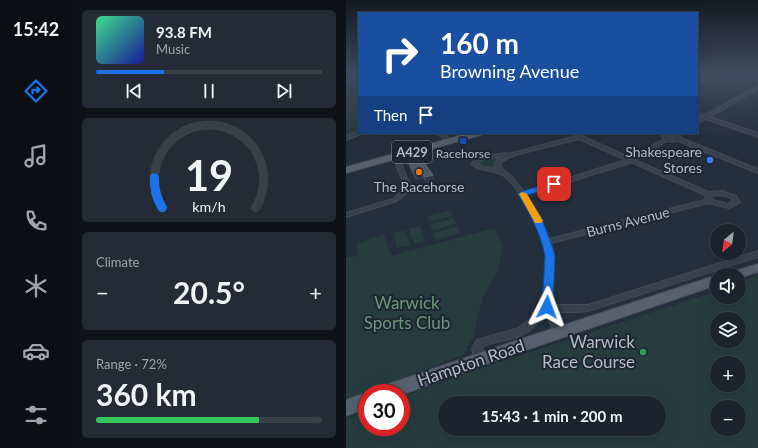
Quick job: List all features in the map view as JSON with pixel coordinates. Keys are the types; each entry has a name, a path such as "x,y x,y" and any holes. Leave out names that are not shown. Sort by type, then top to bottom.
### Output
{"main road":[{"name":"A429","path":"346,170 475,134"},
{"path":"746,272 758,268"},
{"name":"Hampton Road","path":"410,384 559,332 710,282"},
{"path":"346,408 358,403"}],"street":[{"path":"698,121 743,96"},
{"path":"698,114 758,135"},
{"path":"346,138 358,132"},
{"path":"440,134 451,141"},
{"path":"522,194 625,163 632,160 665,136 677,136 758,171"},
{"path":"559,332 548,310 547,302 550,256 547,242 538,219 516,185 496,167 498,162 504,157 513,154 580,137 632,160"},
{"path":"505,174 479,167 474,164 479,159 513,154"},
{"path":"348,212 395,200 407,190 408,185 402,179 399,162 395,156"},
{"name":"Burns Avenue","path":"547,242 708,197 632,160"},
{"path":"478,360 477,349 480,343 523,330 543,312 548,310 555,308 575,310 588,308 758,254"}],"green space":[{"path":"346,96 358,96 358,131 346,136"},
{"path":"485,158 500,158 494,166 497,170 477,165 477,162"},
{"path":"450,210 453,216 429,222 427,216"},
{"path":"454,218 456,224 432,231 430,224"},
{"path":"420,226 426,241 414,244 409,229"},
{"path":"457,226 460,233 435,240 433,233"},
{"name":"Warwick Sports Club","path":"495,228 502,246 498,271 483,296 473,338 463,355 386,384 358,384 358,394 346,399 346,258 358,255 357,244 384,234 391,256"},
{"path":"405,230 410,245 397,248 393,233"},
{"name":"Warwick Race Course","path":"758,275 758,448 346,448 346,419 358,414 358,436 410,436 410,394 488,366 710,293 710,304 746,304 746,280"}],"building":[{"path":"422,160 433,175 425,177 422,172 415,174 409,163"}],"slow traffic":[{"path":"523,194 538,221"}],"place":[{"name":"Racehorse","path":"463,141"},
{"name":"Shakespeare Stores","path":"710,160"},
{"name":"The Racehorse","path":"419,172"},
{"name":"Warwick Race Course","path":"643,352"}],"route":[{"path":"547,307 550,266 549,249 538,219 522,194 554,184"}]}
